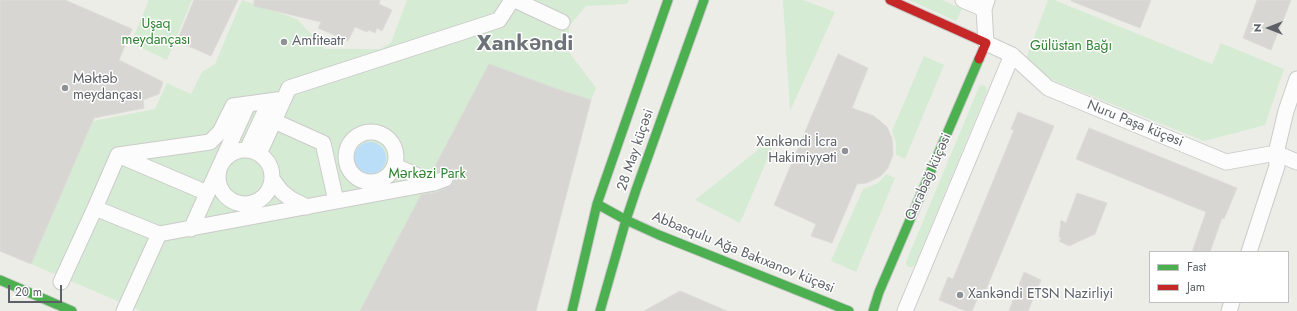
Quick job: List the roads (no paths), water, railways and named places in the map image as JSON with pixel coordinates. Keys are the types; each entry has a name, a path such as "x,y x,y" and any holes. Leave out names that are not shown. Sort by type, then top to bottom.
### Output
{"main road":[{"name":"28 May küçəsi","path":"572,311 597,204 668,0"},
{"name":"28 May küçəsi","path":"600,311 626,220 704,0"},
{"name":"Nuru Paşa küçəsi","path":"890,0 986,44"},
{"name":"Qarabağ küçəsi","path":"873,311 879,292 986,44"},
{"name":"Abbasqulu Ağa Bakıxanov küçəsi","path":"597,204 626,220 659,235 849,311"},
{"path":"0,280 72,311"}],"street":[{"path":"253,152 277,100 289,88 499,20 514,0 562,22"},
{"path":"963,0 986,4 986,44"},
{"name":"Nuru Paşa küçəsi","path":"986,44 1012,55 1048,88 1226,162 1276,153"},
{"name":"Qarabağ küçəsi","path":"905,311 1012,55"},
{"path":"1248,251 1277,166 1276,153 1286,111 1297,79"},
{"path":"118,155 210,142 220,132 233,106 277,100"},
{"path":"253,152 274,120 277,100"},
{"path":"192,229 248,104"},
{"path":"274,120 323,143 336,201"},
{"path":"367,132 382,134 393,144 396,151 395,166 392,172 380,181 365,182 358,179 348,168 346,152 349,145 353,139 367,132"},
{"path":"243,150 253,152 268,162 272,170 272,179 268,191 260,200 252,203 244,204 235,202 225,195 219,184 218,174 220,165 234,152 243,150"},
{"path":"1276,153 1297,162"},
{"path":"118,155 208,193"},
{"path":"61,282 118,155"},
{"path":"95,208 159,234 192,229 440,181 395,166"},
{"path":"272,179 282,192 291,199 307,207"},
{"path":"356,198 358,179"},
{"path":"124,310 159,234"}],"water":[{"path":"370,142 376,143 383,149 386,158 385,164 379,171 370,174 364,173 357,167 354,158 355,152 361,145"}],"place":[{"name":"Amfiteatr","path":"284,42"},
{"name":"Məktəb meydançası","path":"65,88"},
{"name":"Xankəndi İcra Hakimiyyəti","path":"845,151"},
{"name":"Xankəndi ETSN Nazirliyi","path":"960,295"}],"district":[{"name":"Xankəndi","path":"525,45"}],"park label":[{"name":"Uşaq meydançası","path":"156,34"},
{"name":"Gülüstan Bağı","path":"1071,47"},
{"name":"Mərkəzi Park","path":"427,175"}]}
